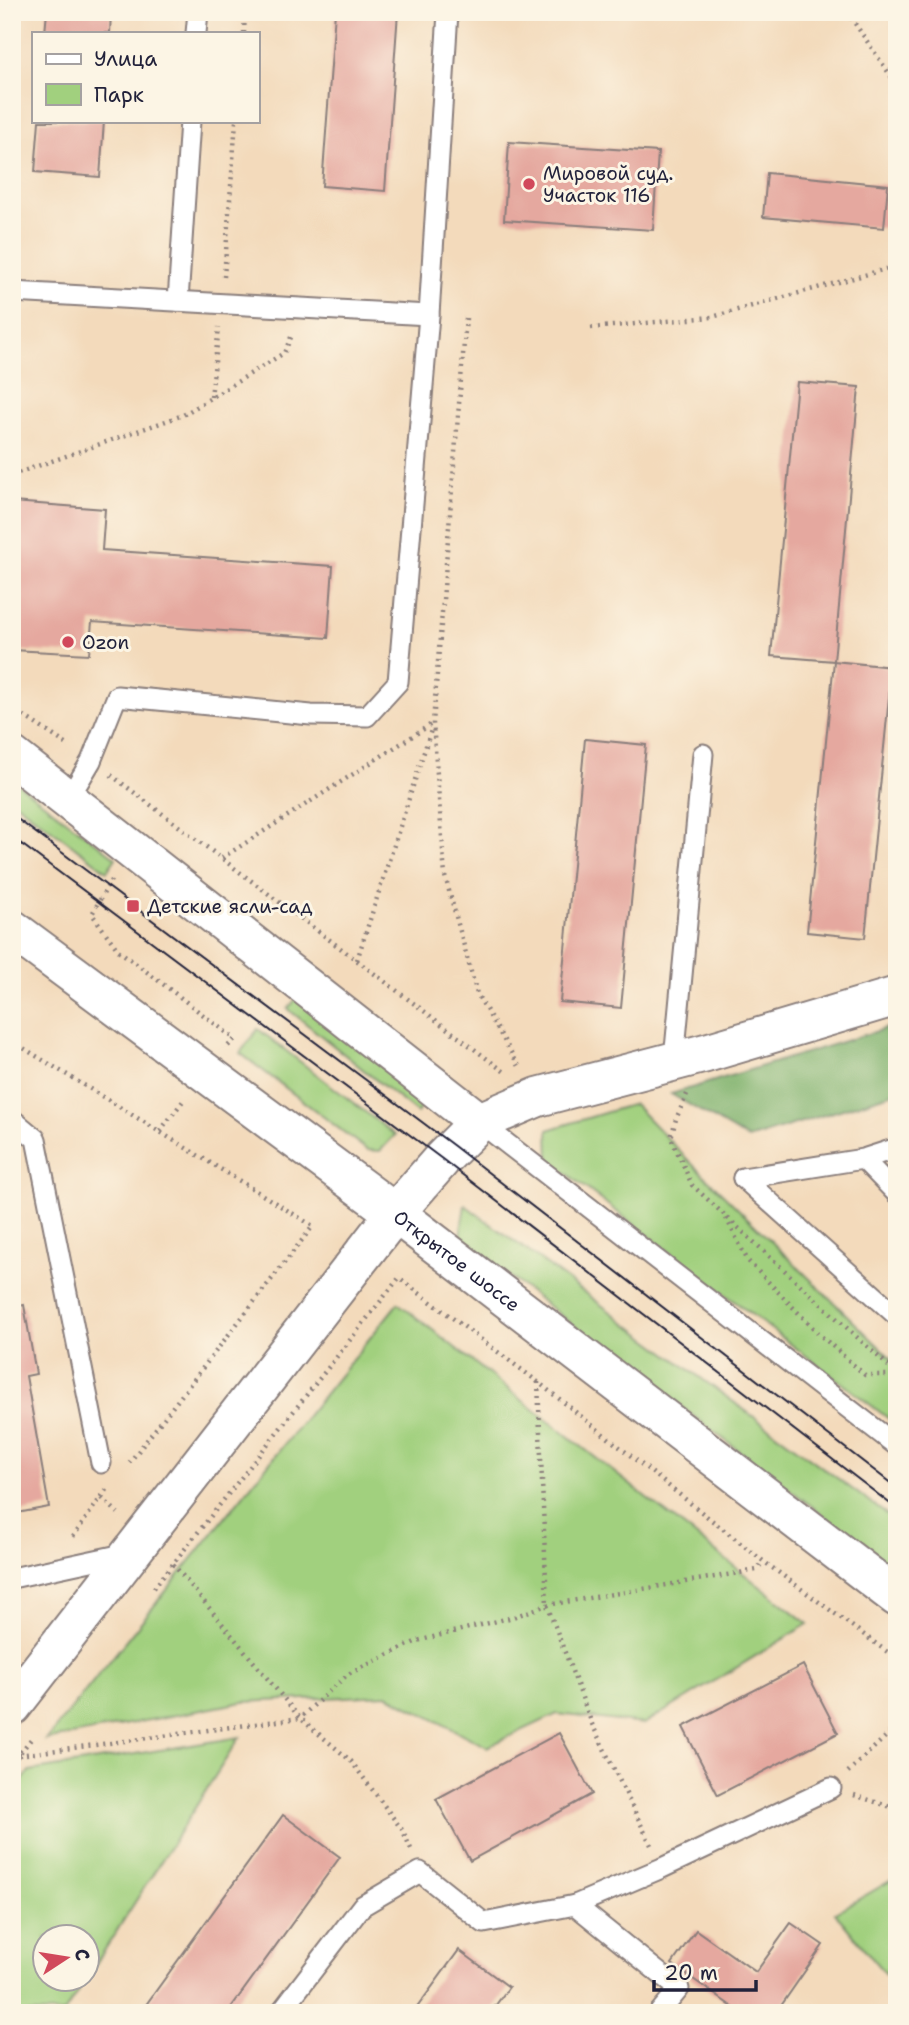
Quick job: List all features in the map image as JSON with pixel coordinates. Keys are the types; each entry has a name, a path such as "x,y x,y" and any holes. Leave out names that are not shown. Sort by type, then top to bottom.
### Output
{"street":[{"path":"12,756 69,798 479,1122"},
{"name":"Открытое шоссе","path":"14,935 394,1213 897,1598"},
{"path":"12,1706 394,1213 479,1122 538,1097 897,996"}],"lane":[{"path":"196,32 198,12"},
{"path":"69,798 92,761 117,696 311,715 367,716 398,682 429,315 448,12"},
{"path":"177,301 190,122"},
{"path":"12,292 429,315"},
{"path":"674,1060 703,754"},
{"path":"12,1119 36,1139 101,1463"},
{"path":"479,1122 897,1446"},
{"path":"897,1149 863,1159 743,1178 897,1316"},
{"path":"863,1159 897,1194"},
{"path":"12,1578 132,1552"},
{"path":"280,2013 362,1906 420,1872 484,1923 575,1905 662,1868 831,1788"},
{"path":"575,1905 679,1989 659,2013"}],"path":[{"path":"244,32 245,12"},
{"path":"847,12 897,85"},
{"path":"211,397 222,304 236,122"},
{"path":"591,328 712,317 897,265"},
{"path":"12,475 183,415 284,353 303,308"},
{"path":"466,318 433,723 445,876 477,994 538,1097"},
{"path":"12,708 92,761 538,1097"},
{"path":"222,859 433,723"},
{"path":"357,960 433,723"},
{"path":"116,870 92,914 118,950 234,1039 221,1055"},
{"path":"12,1041 313,1226 125,1467"},
{"path":"160,1130 187,1095"},
{"path":"724,1214 748,1261 820,1335 865,1375 897,1375"},
{"path":"420,1872 403,1831 351,1761 300,1718 173,1564 399,1278 538,1382 763,1561 897,1659"},
{"path":"538,1382 547,1605 592,1724 662,1868"},
{"path":"101,1463 108,1489"},
{"path":"48,1570 117,1478"},
{"path":"18,1755 300,1718 348,1674 417,1642 513,1617 547,1605 757,1570 763,1561"},
{"path":"897,1726 831,1788 897,1809"}],"green space":[{"path":"12,779 116,858 107,871 12,800"},
{"path":"299,995 424,1102 417,1113 288,1009"},
{"path":"897,1025 897,1092 748,1139 671,1094"},
{"path":"258,1029 395,1135 380,1151 367,1150 240,1053"},
{"path":"634,1104 897,1364 897,1425 549,1160 548,1130"},
{"path":"465,1205 897,1522 897,1571 472,1248 460,1236"},
{"path":"398,1303 808,1624 644,1724 557,1714 487,1747 387,1695 243,1702 46,1740"},
{"path":"240,1737 102,1954 102,1924 32,1924 32,1994 76,1994 64,2013 12,2013 12,1794 30,1771"},
{"path":"897,1877 897,1966 885,1974 835,1913"}],"building":[{"path":"47,12 111,12 110,32 45,32"},
{"path":"335,12 398,12 385,191 322,186"},
{"path":"39,122 104,122 100,177 35,172"},
{"path":"509,142 658,152 653,230 504,220"},
{"path":"767,173 888,185 884,228 763,217"},
{"path":"797,382 859,387 834,661 771,656"},
{"path":"12,502 105,509 102,550 333,566 328,638 92,622 89,654 12,650"},
{"path":"834,661 892,667 865,938 807,932"},
{"path":"585,739 646,745 621,1008 560,1002"},
{"path":"24,1305 36,1374 26,1376 49,1507 12,1514 12,1307"},
{"path":"803,1665 838,1733 718,1795 683,1727"},
{"path":"559,1733 592,1794 470,1861 436,1799"},
{"path":"283,1815 340,1857 227,2013 140,2013"},
{"path":"791,1923 823,1945 776,2013 741,2013 672,1964 696,1930 756,1972"},
{"path":"459,1950 509,1987 490,2013 413,2013"}],"tram line":[{"path":"12,815 454,1146 897,1488"},
{"path":"12,837 442,1159 897,1509"}],"place":[{"name":"Мировой суд. Участок 116","path":"529,184"},
{"name":"Ozon","path":"68,642"},
{"name":"Детские ясли-сад","path":"133,906"}]}
